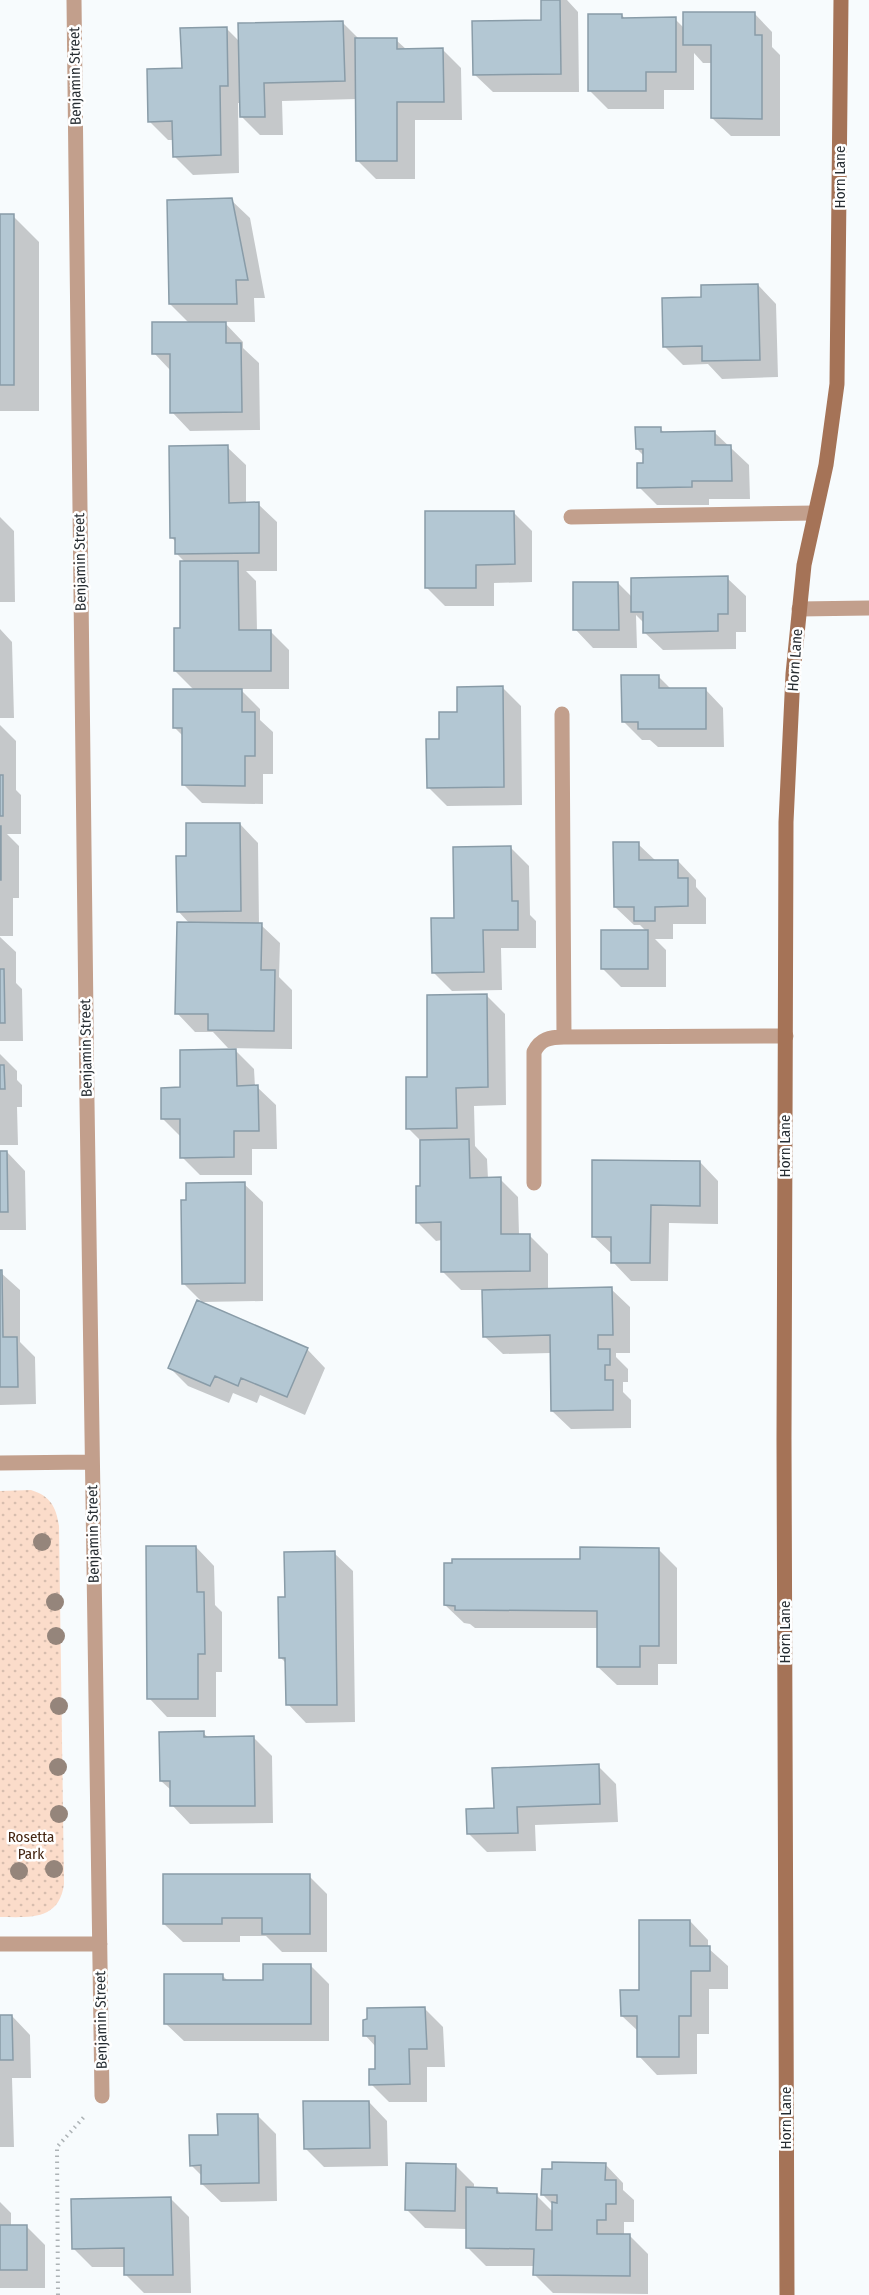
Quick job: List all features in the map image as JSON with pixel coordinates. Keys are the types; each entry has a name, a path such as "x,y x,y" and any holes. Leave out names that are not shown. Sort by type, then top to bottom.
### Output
{"street":[{"name":"Benjamin Street","path":"74,0 102,2096"},
{"name":"Horn Lane","path":"787,2295 784,1449 786,822 798,609 804,565 826,465 837,384 841,0"},
{"path":"571,517 815,513"},
{"path":"798,609 869,608"},
{"path":"562,714 564,1037"},
{"path":"534,1183 534,1052 543,1040 564,1037 786,1035"},
{"path":"0,1463 92,1462"},
{"path":"0,1944 100,1944"}],"path":[{"path":"58,2295 57,2147 102,2096"}],"green space":[{"name":"Rosetta Park","path":"31,1490 43,1495 51,1503 59,1526 64,1884 56,1905 49,1911 32,1916 0,1917 0,1491"}],"building":[{"path":"541,0 560,0 561,74 473,75 472,21 541,20"},
{"path":"683,12 755,12 755,35 762,35 762,119 711,118 711,45 683,45"},
{"path":"588,14 622,14 622,18 676,17 676,72 646,72 646,91 588,91"},
{"path":"343,21 345,81 264,83 265,117 240,117 238,23"},
{"path":"227,27 228,86 220,86 221,155 173,157 172,121 148,122 147,69 182,68 180,28"},
{"path":"355,38 397,38 397,49 443,48 444,102 397,102 397,161 356,161"},
{"path":"232,198 248,280 236,280 237,304 169,304 167,200"},
{"path":"0,214 14,214 14,385 0,385"},
{"path":"758,284 760,360 702,361 702,346 663,347 662,298 701,297 701,285"},
{"path":"152,322 226,322 226,343 241,343 242,412 170,413 170,354 152,354"},
{"path":"635,427 661,427 661,432 715,431 715,445 731,445 732,481 692,481 692,487 637,488 637,463 643,463 643,449 636,449"},
{"path":"228,445 229,503 259,502 259,553 175,554 175,538 170,538 169,446"},
{"path":"425,511 514,511 515,564 476,565 476,588 425,588"},
{"path":"180,561 238,561 239,630 271,630 271,671 174,671 174,628 180,628"},
{"path":"728,576 728,614 718,614 718,631 643,633 643,612 631,612 631,578"},
{"path":"573,582 618,582 619,630 573,630"},
{"path":"621,675 659,675 659,688 706,688 706,729 638,729 638,722 622,722"},
{"path":"503,686 504,787 427,788 426,739 439,739 439,712 457,712 457,687"},
{"path":"173,689 242,689 242,712 255,712 255,756 245,756 245,786 182,785 182,728 173,728"},
{"path":"0,775 3,775 3,816 0,816"},
{"path":"186,823 240,823 241,911 177,912 176,856 186,856"},
{"path":"1,826 1,880 0,880"},
{"path":"613,842 639,842 639,860 678,860 678,878 688,878 688,906 655,907 655,921 634,921 634,907 614,907"},
{"path":"511,846 512,901 518,901 518,930 483,930 484,972 432,973 431,918 454,918 453,847"},
{"path":"177,922 262,923 261,970 275,970 274,1031 208,1030 208,1014 175,1014"},
{"path":"601,930 648,930 648,969 601,969"},
{"path":"0,969 4,969 5,1023 0,1023"},
{"path":"487,994 488,1087 456,1088 457,1128 406,1129 406,1077 427,1077 427,995"},
{"path":"236,1049 237,1086 258,1085 259,1131 234,1131 234,1157 180,1158 180,1119 161,1119 161,1088 180,1087 180,1050"},
{"path":"0,1065 4,1065 5,1089 0,1089"},
{"path":"469,1139 470,1178 501,1177 501,1234 530,1234 530,1271 441,1272 441,1222 416,1223 416,1186 420,1186 420,1140"},
{"path":"0,1151 7,1151 8,1212 0,1212"},
{"path":"592,1160 700,1161 700,1206 651,1205 650,1263 611,1263 611,1237 592,1237"},
{"path":"245,1182 245,1283 182,1284 181,1200 186,1200 186,1183"},
{"path":"0,1270 2,1270 3,1337 17,1337 18,1387 0,1387"},
{"path":"612,1287 613,1335 598,1335 598,1349 610,1349 610,1365 605,1365 605,1380 613,1380 613,1410 551,1411 550,1335 483,1337 482,1290"},
{"path":"197,1300 308,1348 287,1397 241,1378 238,1386 215,1376 210,1386 168,1368"},
{"path":"146,1546 196,1546 197,1592 204,1592 205,1654 198,1654 198,1699 147,1699"},
{"path":"580,1547 659,1548 659,1646 640,1646 640,1667 597,1667 597,1611 455,1610 455,1606 444,1605 444,1563 452,1563 452,1559 580,1559"},
{"path":"335,1551 337,1705 286,1705 285,1658 279,1658 278,1597 285,1597 284,1552"},
{"path":"204,1731 204,1737 254,1736 255,1806 170,1806 170,1781 160,1781 159,1732"},
{"path":"599,1764 600,1804 517,1807 518,1833 467,1834 466,1809 494,1808 492,1768"},
{"path":"163,1874 310,1874 310,1934 262,1934 262,1918 222,1918 222,1924 163,1924"},
{"path":"639,1920 690,1920 690,1946 710,1946 710,1971 691,1971 691,2016 679,2016 679,2057 637,2057 637,2016 621,2016 620,1990 639,1990"},
{"path":"263,1964 311,1964 311,2024 164,2024 164,1974 223,1974 223,1980 263,1980"},
{"path":"425,2007 427,2049 409,2049 410,2084 369,2085 369,2069 375,2069 375,2036 363,2036 363,2020 367,2019 367,2008"},
{"path":"0,2015 12,2015 13,2060 0,2060"},
{"path":"303,2101 369,2101 370,2148 304,2149"},
{"path":"217,2114 258,2114 259,2183 201,2184 201,2165 190,2166 189,2135 218,2135"},
{"path":"552,2162 606,2163 605,2180 616,2180 616,2204 606,2204 606,2220 597,2220 597,2234 630,2234 630,2276 533,2275 534,2249 466,2248 466,2187 497,2188 497,2193 537,2194 536,2230 552,2230 552,2202 557,2203 557,2195 541,2195 542,2169 552,2169"},
{"path":"406,2163 456,2164 455,2211 405,2210"},
{"path":"171,2197 173,2275 124,2275 124,2248 72,2249 71,2199"},
{"path":"0,2225 27,2225 27,2270 0,2270"}]}
